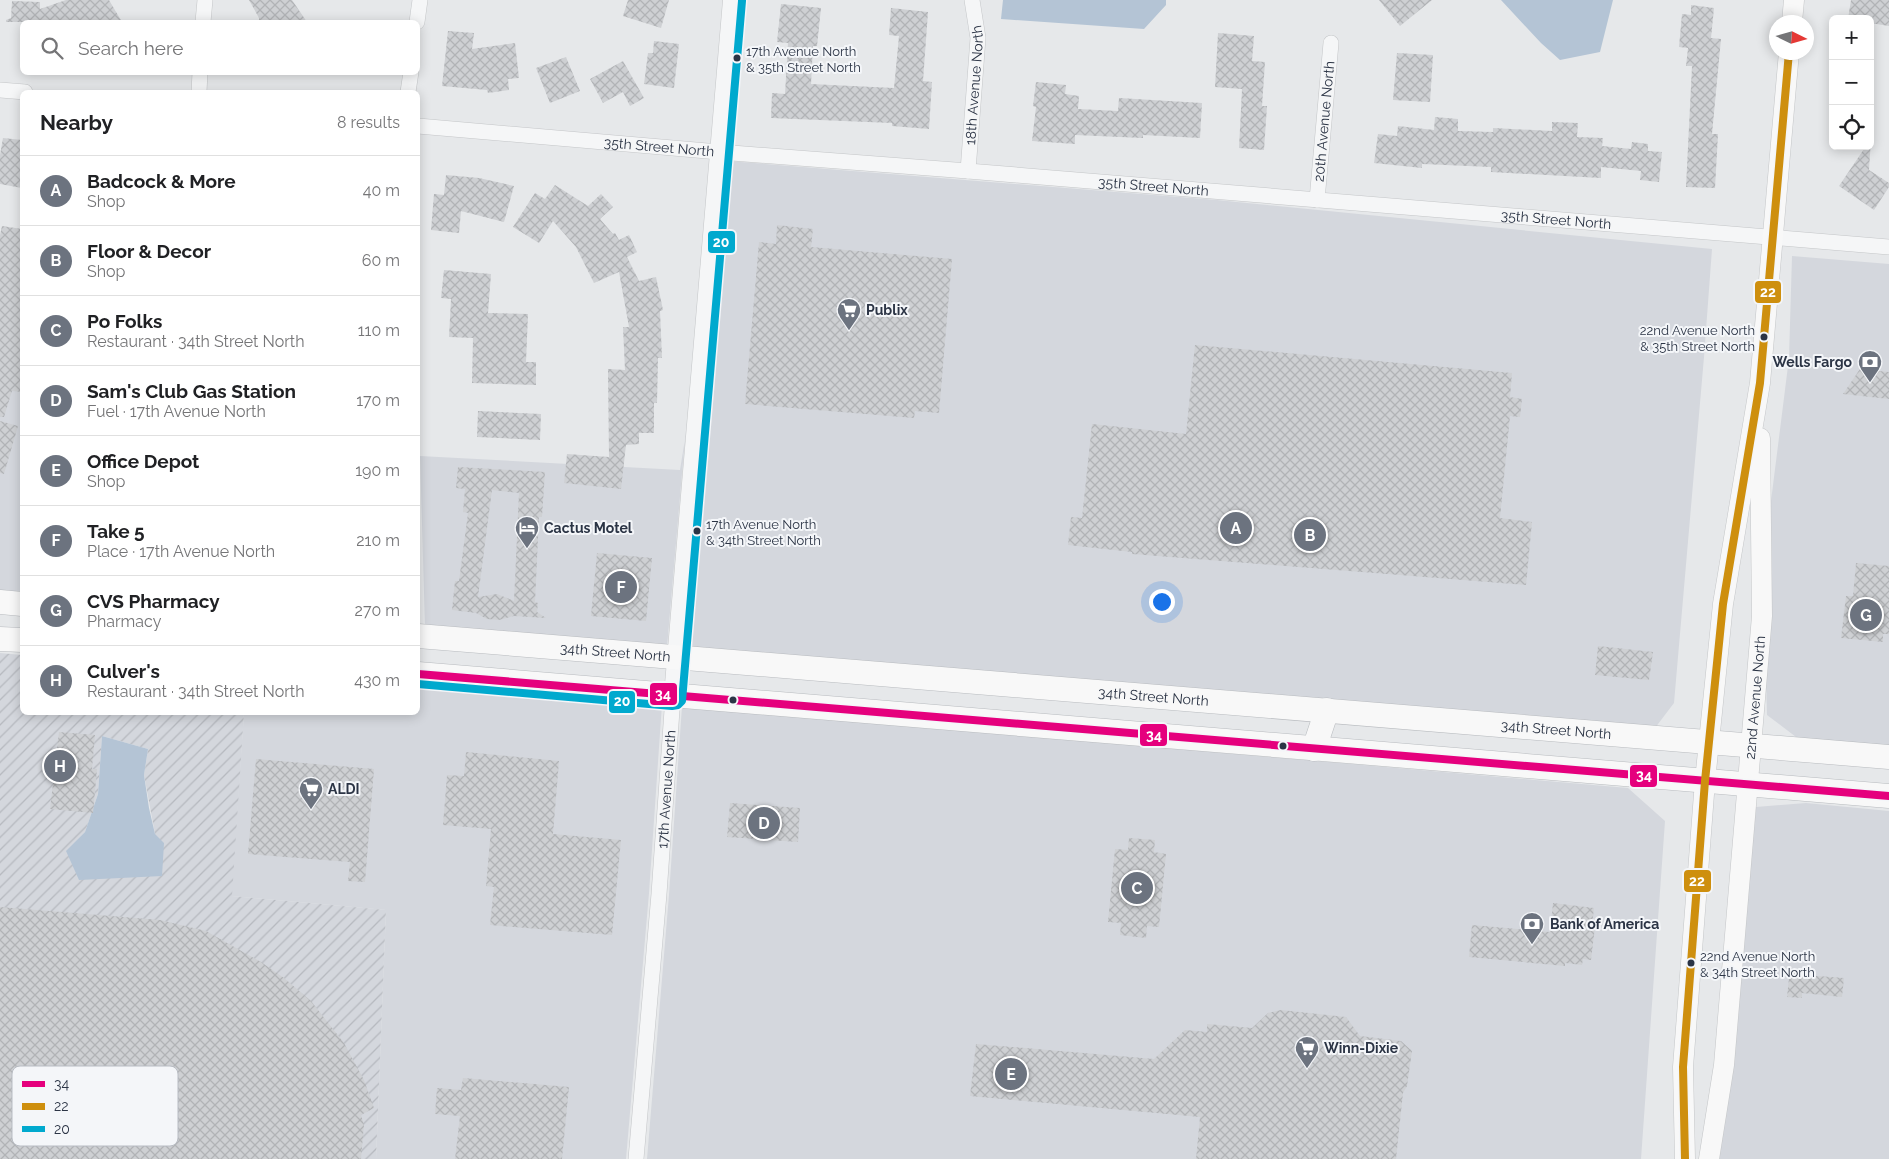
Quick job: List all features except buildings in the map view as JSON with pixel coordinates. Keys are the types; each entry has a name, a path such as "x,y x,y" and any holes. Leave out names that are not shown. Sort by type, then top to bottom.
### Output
{"highway":[{"path":"0,602 20,604"},
{"name":"34th Street North","path":"420,636 1751,744 1889,757"},
{"path":"0,639 20,640"},
{"path":"420,674 1889,796"},
{"path":"1314,749 1327,710"}],"main road":[{"path":"1793,15 1794,0"},
{"name":"22nd Avenue North","path":"1685,1159 1683,1067 1705,781 1723,604 1760,383 1788,60"},
{"name":"22nd Avenue North","path":"1709,1159 1724,1065 1762,616 1760,383"}],"street":[{"path":"203,20 204,0"},
{"path":"417,20 420,0"},
{"name":"17th Avenue North","path":"636,1159 659,894 676,656 688,537 732,0"},
{"name":"18th Avenue North","path":"968,171 978,38 972,0"},
{"name":"20th Avenue North","path":"1318,200 1331,43"},
{"path":"199,90 200,75"},
{"path":"408,90 411,75"},
{"path":"0,90 20,92"},
{"name":"35th Street North","path":"420,126 1889,247"}],"shaded area":[{"path":"728,161 1217,200 1712,249 1674,703 1655,728 687,648 698,538"},
{"path":"1792,256 1889,264 1889,748 1800,740 1767,715 1766,681 1772,616 1771,501 1789,358"},
{"path":"0,356 20,358 20,592 0,590"},
{"path":"685,439 667,647 425,626 420,456 680,470"},
{"path":"0,653 20,655 20,715 244,715 232,896 386,910 376,1159 0,1159","holes":["102,736 148,749 144,775 155,834 67,851 85,832 98,794"]},
{"path":"420,683 662,704 649,893 626,1159 376,1159 386,910 231,896 244,715 420,715"},
{"path":"682,706 1628,788 1665,821 1641,1159 647,1159 669,895"},
{"path":"1806,803 1889,811 1889,1159 1719,1159 1756,807"}],"water":[{"path":"1003,0 1166,0 1166,5 1144,29 1001,19"},
{"path":"1501,0 1613,0 1600,52 1560,60 1541,43"},
{"path":"102,736 148,749 144,775 155,834 164,843 162,876 79,880 66,851 85,832 98,794"}],"transit line":[{"name":"20","path":"420,684 672,706 678,705 682,701 742,1"},
{"name":"22","path":"1685,1159 1683,1067 1705,781 1723,604 1760,383 1788,60"},
{"name":"34","path":"420,674 1889,796"}],"place":[{"name":"17th Avenue North & 35th Street North","path":"737,58"},
{"name":"Publix","path":"849,331"},
{"name":"22nd Avenue North & 35th Street North","path":"1764,337"},
{"name":"Wells Fargo","path":"1870,383"},
{"name":"Badcock & More","path":"1236,528"},
{"name":"17th Avenue North & 34th Street North","path":"697,531"},
{"name":"Floor & Decor","path":"1310,535"},
{"name":"Cactus Motel","path":"527,549"},
{"name":"Take 5","path":"621,587"},
{"name":"CVS Pharmacy","path":"1866,615"},
{"name":"Culver's","path":"60,766"},
{"name":"ALDI","path":"311,810"},
{"name":"Sam's Club Gas Station","path":"764,823"},
{"name":"Po Folks","path":"1137,888"},
{"name":"Bank of America","path":"1532,945"},
{"name":"22nd Avenue North & 34th Street North","path":"1691,963"},
{"name":"Winn-Dixie","path":"1307,1069"},
{"name":"Office Depot","path":"1011,1074"}]}
